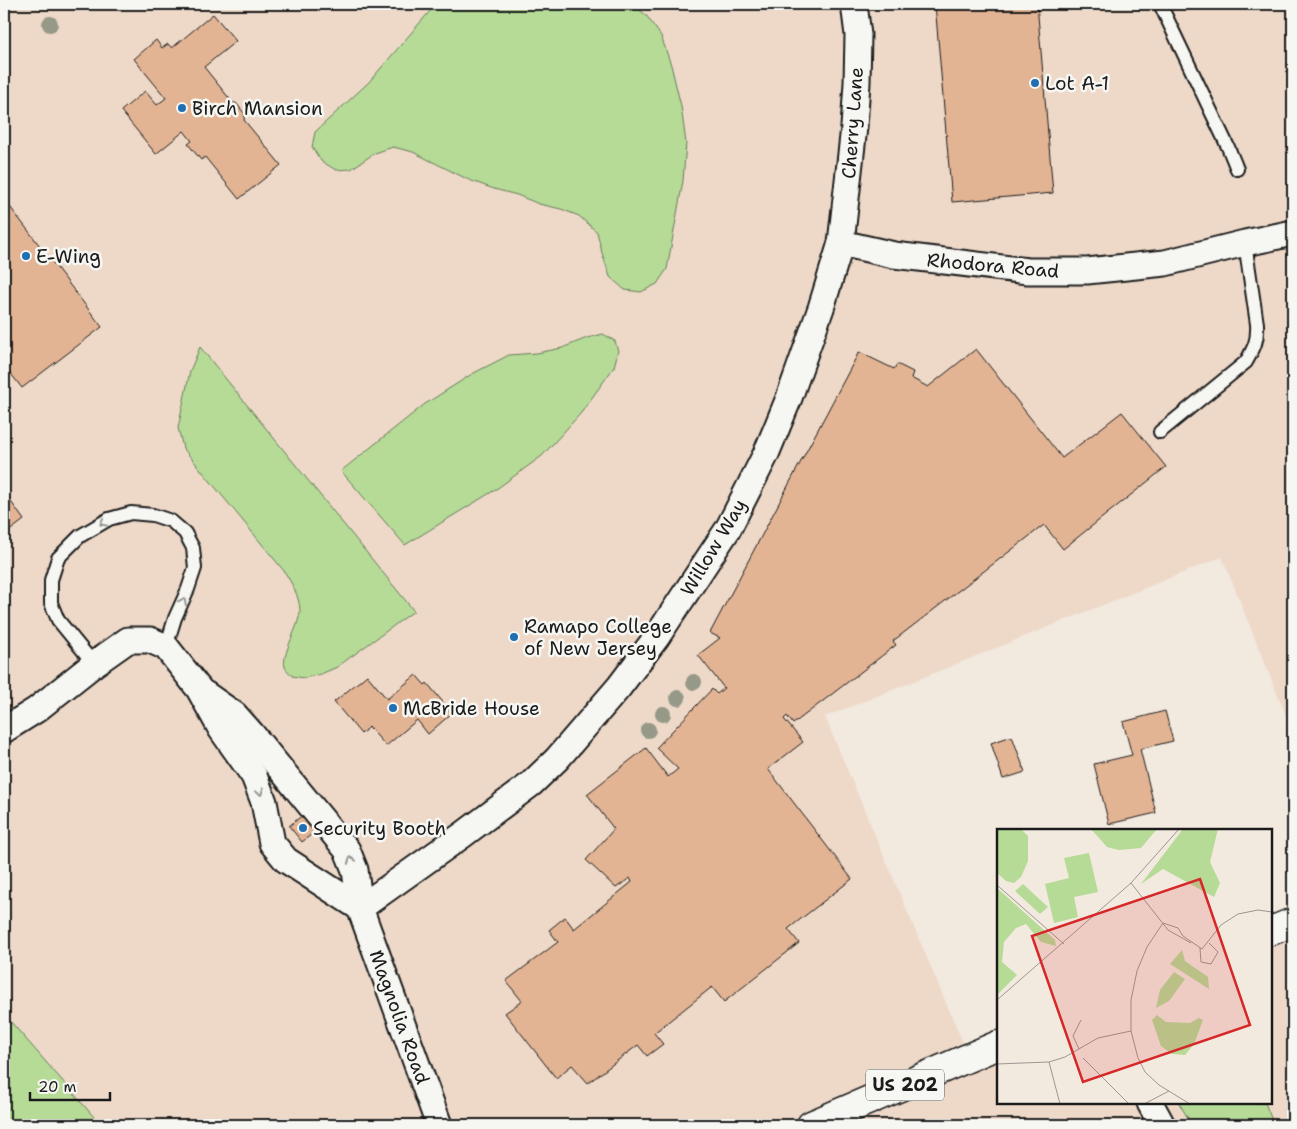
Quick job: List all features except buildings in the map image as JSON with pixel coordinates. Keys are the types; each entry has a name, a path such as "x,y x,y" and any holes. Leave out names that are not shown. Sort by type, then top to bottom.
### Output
{"main road":[{"path":"1272,932 1293,922"},
{"name":"US 202","path":"811,1125 997,1045"}],"street":[{"name":"Cherry Lane","path":"841,243 857,83 858,35 854,4"},
{"name":"Rhodora Road","path":"841,243 894,255 1028,272 1087,271 1164,263 1293,233"},
{"name":"Willow Way","path":"360,908 531,784 557,759 619,687 656,638 728,529 766,454 822,308 841,243"},
{"path":"4,730 36,710 128,640 150,640 166,647 199,689 221,729 254,776 264,802 272,843 286,860 360,908"},
{"name":"Magnolia Road","path":"199,689 235,715 347,850 354,870 360,908 439,1125"},
{"path":"1151,1104 1162,1125"}],"lane":[{"path":"1160,4 1228,146 1237,169"},
{"path":"1160,432 1246,362 1255,348 1258,336 1257,324 1245,243"},
{"path":"94,664 58,620 51,603 51,580 58,558 80,536 109,519 131,513 153,515 171,521 185,533 193,548 195,568 175,618 166,647"}],"shaded area":[{"name":"Ramapo College of New Jersey","path":"4,4 1293,4 1293,733 1222,557 825,717 969,1057 997,1045 997,1104 1272,1104 1272,931 1293,922 1293,1125 4,1125"}],"green space":[{"path":"436,4 632,4 646,15 661,36 671,65 681,106 686,143 683,181 667,269 657,284 641,292 625,290 610,277 597,232 579,216 469,180 413,152 393,147 375,153 351,169 336,170 321,161 312,147 315,132 369,82"},
{"path":"603,334 615,341 618,351 614,367 581,413 542,456 495,490 405,545 341,471 425,404 472,374 509,355 537,353 562,348"},
{"path":"200,347 414,611 337,667 321,674 304,678 292,676 286,668 284,661 300,610 295,590 284,571 183,448 178,428 190,371"},
{"path":"4,1014 101,1125 4,1125"},
{"path":"1180,1104 1265,1104 1274,1125 1192,1125"}],"place":[{"name":"Lot A-1","path":"1035,83"},
{"name":"Birch Mansion","path":"182,108"},
{"name":"E-Wing","path":"26,256"},
{"name":"Ramapo College of New Jersey","path":"514,637"},
{"name":"McBride House","path":"393,708"},
{"name":"Security Booth","path":"303,828"}]}
